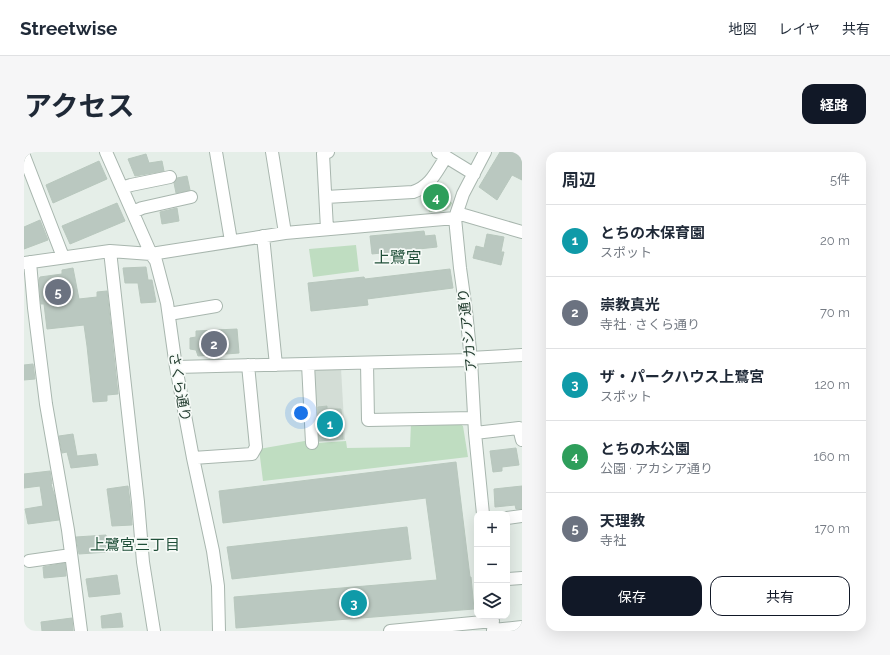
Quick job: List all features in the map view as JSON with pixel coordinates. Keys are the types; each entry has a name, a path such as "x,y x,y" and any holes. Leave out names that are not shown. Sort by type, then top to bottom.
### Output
{"street":[{"name":"さくら通り","path":"106,152 151,254 156,261 168,304 176,367 193,458 213,551 218,586 219,631"},
{"path":"216,152 231,241"},
{"path":"272,152 285,233"},
{"path":"327,229 323,154 328,152"},
{"name":"アカシア通り","path":"483,511 466,311 456,215 463,194 485,152"},
{"path":"326,197 413,192 419,190 430,182 442,155 474,174"},
{"path":"24,156 63,258"},
{"path":"122,188 170,177"},
{"path":"133,212 142,208 191,197"},
{"path":"81,631 68,530 46,404 27,262 110,251 151,254 285,233 456,215 522,232"},
{"path":"263,236 276,365"},
{"path":"110,251 137,494 143,562 154,631"},
{"path":"169,314 216,306"},
{"path":"176,367 367,363 470,359 522,355"},
{"path":"367,363 368,420 474,418"},
{"path":"308,364 312,443"},
{"path":"193,458 252,454 254,451 256,447 248,365"},
{"path":"475,433 519,428 522,440"},
{"path":"510,518 522,516"},
{"path":"29,562 71,555"},
{"path":"510,579 522,578"},
{"path":"390,631 493,625 522,627"}],"shaded area":[{"path":"341,368 345,440 317,442 312,371 314,369"}],"green space":[{"path":"431,187 452,203 448,209 429,212 427,191"},
{"path":"356,245 359,271 313,277 309,249"},
{"path":"411,423 459,423 463,426 468,457 263,481 259,449 316,439 317,443 346,441 347,448 410,447"}],"building":[{"path":"500,152 518,152 522,154 522,180 512,175 497,200 479,187"},
{"path":"146,154 149,163 162,161 164,171 135,176 128,159"},
{"path":"99,161 107,179 53,203 46,185"},
{"path":"187,176 190,190 176,193 174,183 177,178"},
{"path":"117,203 125,221 70,244 62,226"},
{"path":"177,208 179,221 162,224 160,212"},
{"path":"40,220 48,240 24,249 24,227"},
{"path":"424,231 425,236 435,235 437,247 372,254 370,236"},
{"path":"487,234 504,237 501,252 504,252 501,265 473,258 476,246 484,248"},
{"path":"146,267 148,280 152,280 156,302 141,303 138,283 125,283 123,268"},
{"path":"73,268 79,299 97,297 97,292 107,291 118,394 107,395 107,401 93,402 84,325 47,329 44,304 41,304 40,277 62,274 62,270"},
{"path":"450,269 453,288 367,299 368,305 311,311 308,283 364,277 365,279"},
{"path":"237,329 239,353 198,356 196,350 190,349 190,338 196,337 196,331"},
{"path":"33,364 35,379 24,380 24,365"},
{"path":"327,406 327,409 341,409 343,439 319,441 318,407"},
{"path":"73,434 77,456 96,454 98,465 71,468 67,452 62,453 59,436"},
{"path":"516,448 519,465 502,467 502,471 493,472 490,451"},
{"path":"456,462 474,609 236,628 234,597 437,580 426,498 223,523 219,491"},
{"path":"50,471 51,484 59,520 28,524 25,509 43,506 40,486 24,488 24,474"},
{"path":"128,486 132,525 112,526 107,489"},
{"path":"522,486 522,509 516,509 515,505 495,507 494,489"},
{"path":"407,527 411,559 232,579 227,547"},
{"path":"106,535 108,552 79,554 76,537"},
{"path":"65,563 66,576 44,578 43,567"},
{"path":"117,575 120,594 89,597 86,579"},
{"path":"121,613 123,627 102,628 101,616"},
{"path":"72,618 73,631 42,631 41,622"}],"place":[{"name":"とちの木公園","path":"436,197"},
{"name":"天理教","path":"58,292"},
{"name":"崇教真光","path":"214,344"},
{"name":"とちの木保育園","path":"330,424"},
{"name":"ザ・パークハウス上鷺宮","path":"354,603"}],"district":[{"name":"上鷺宮","path":"398,257"},
{"name":"上鷺宮三丁目","path":"135,545"}]}
